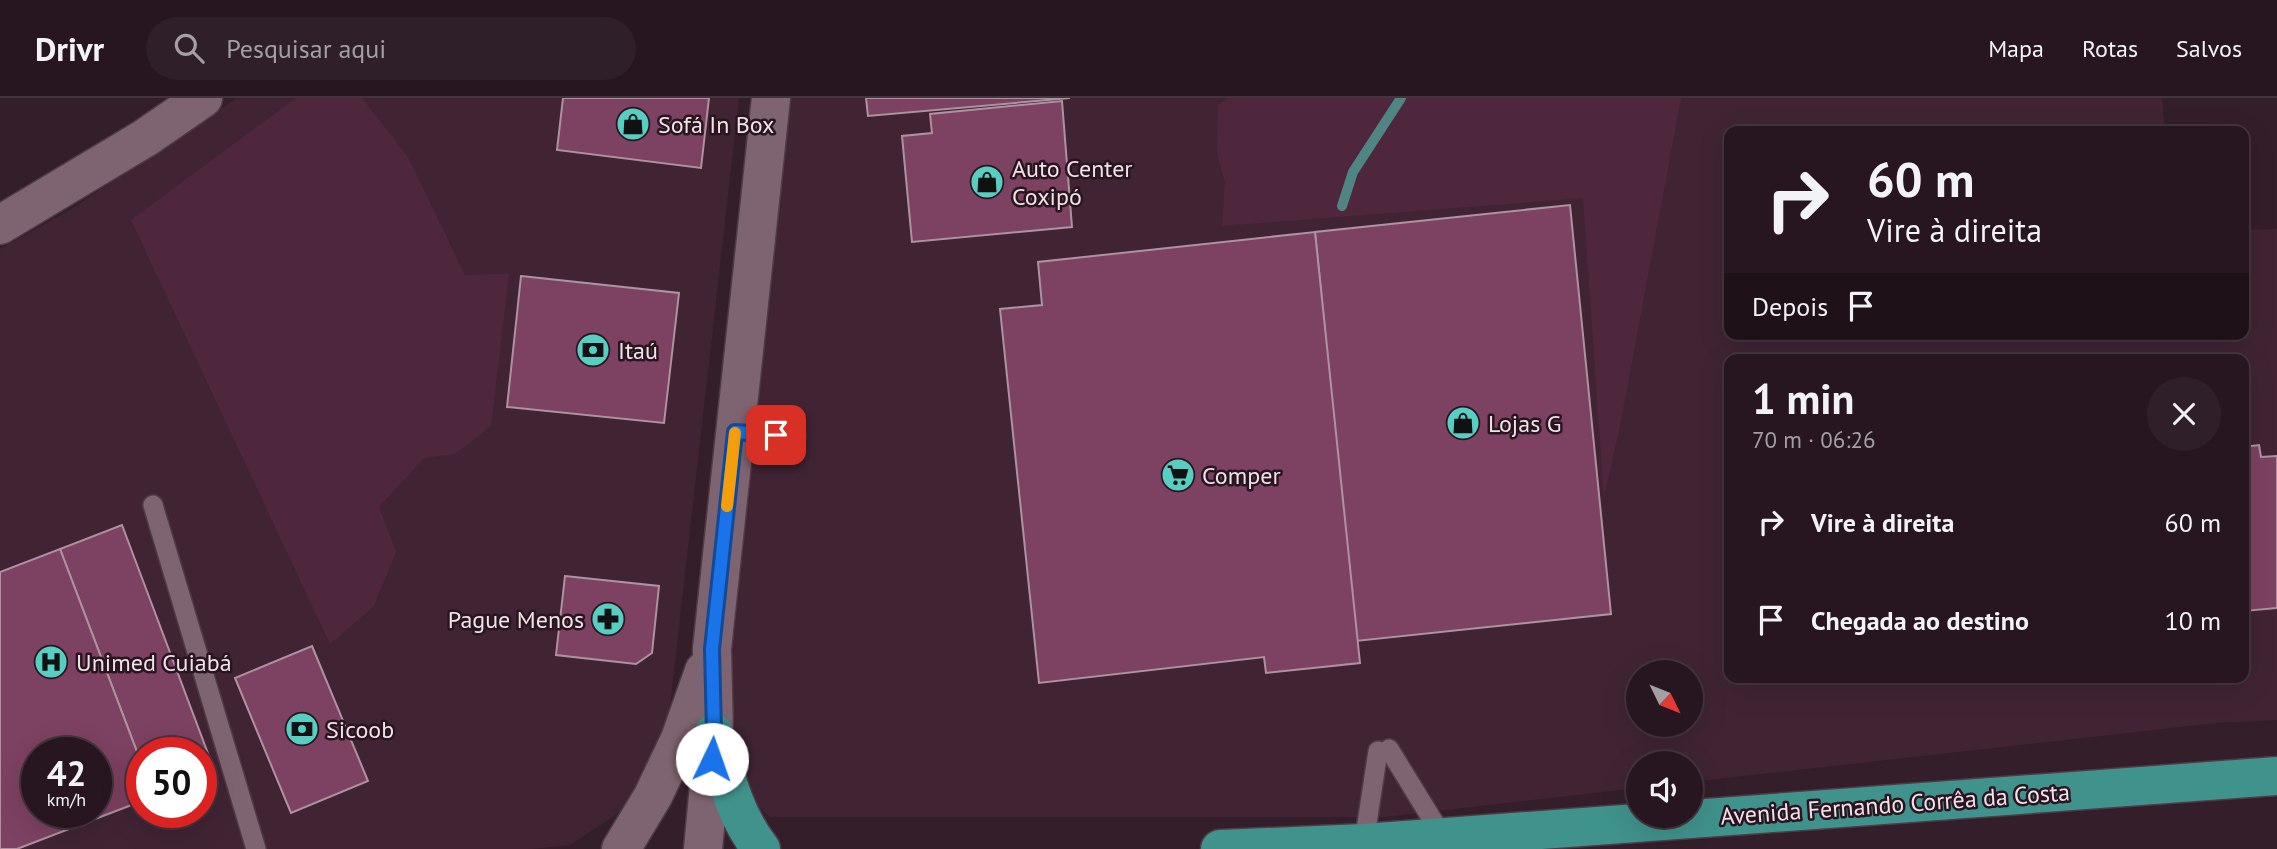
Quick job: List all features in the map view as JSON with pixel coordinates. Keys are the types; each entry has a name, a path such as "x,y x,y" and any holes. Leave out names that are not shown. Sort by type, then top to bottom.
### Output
{"highway":[{"path":"714,733 727,783 743,823 761,849"},
{"name":"Avenida Fernando Corrêa da Costa","path":"1220,849 1364,843 2277,776"}],"main road":[{"path":"0,225 145,138 203,98"},
{"path":"703,849 714,733 712,649 771,98"},
{"path":"621,849 653,796 680,739 712,649"}],"lane":[{"path":"735,432 796,436"},
{"path":"153,505 256,849"},
{"path":"1364,843 1384,750 1443,837"}],"shaded area":[{"path":"237,98 739,98 668,724 649,767 624,809 570,845 532,849 0,849 0,249 70,210"},
{"path":"296,98 362,98 408,157 465,275 509,274 491,426 455,454 424,458 379,507 396,552 374,606 330,644 131,220"},
{"path":"791,98 2162,98 2165,126 1724,126 1724,340 2249,340 2249,230 2277,229 2277,720 2216,723 1703,781 1703,751 1626,751 1626,789 1385,817 770,817 741,791 730,676"},
{"path":"1228,98 1681,98 1620,426 1604,497 1583,198 1222,226 1225,182 1217,154 1218,105"}],"building":[{"name":"Sofá In Box","path":"563,98 709,98 701,168 557,150"},
{"path":"866,98 1070,98 868,116"},
{"name":"Auto Center Coxipó","path":"1062,101 1072,227 912,242 902,136 932,133 930,114"},
{"name":"Lojas G","path":"1570,205 1611,614 1356,641 1315,232"},
{"name":"Comper","path":"1315,232 1360,663 1266,673 1264,657 1039,683 1000,309 1042,305 1038,262"},
{"name":"Itaú","path":"521,276 679,293 664,423 507,407"},
{"path":"2259,445 2261,457 2277,456 2277,608 2249,611 2249,446"},
{"path":"122,525 202,737 131,737 60,549"},
{"name":"Unimed Cuiabá","path":"60,549 131,737 126,737 126,807 112,813 112,737 21,737 21,828 72,828 17,849 0,849 0,572"},
{"name":"Pague Menos","path":"565,576 659,586 652,653 636,664 556,655"},
{"name":"Sicoob","path":"312,646 368,781 291,813 235,678"}],"waterway":[{"path":"1342,206 1353,172 1401,98"}],"slow traffic":[{"path":"727,506 735,433"}],"place":[{"name":"Sofá In Box","path":"633,124"},
{"name":"Auto Center Coxipó","path":"987,182"},
{"name":"Itaú","path":"593,350"},
{"name":"Lojas G","path":"1463,423"},
{"name":"Comper","path":"1178,475"},
{"name":"Pague Menos","path":"608,619"},
{"name":"Unimed Cuiabá","path":"51,662"},
{"name":"Sicoob","path":"302,729"}],"route":[{"path":"712,759 712,649 735,432 776,435"}]}
